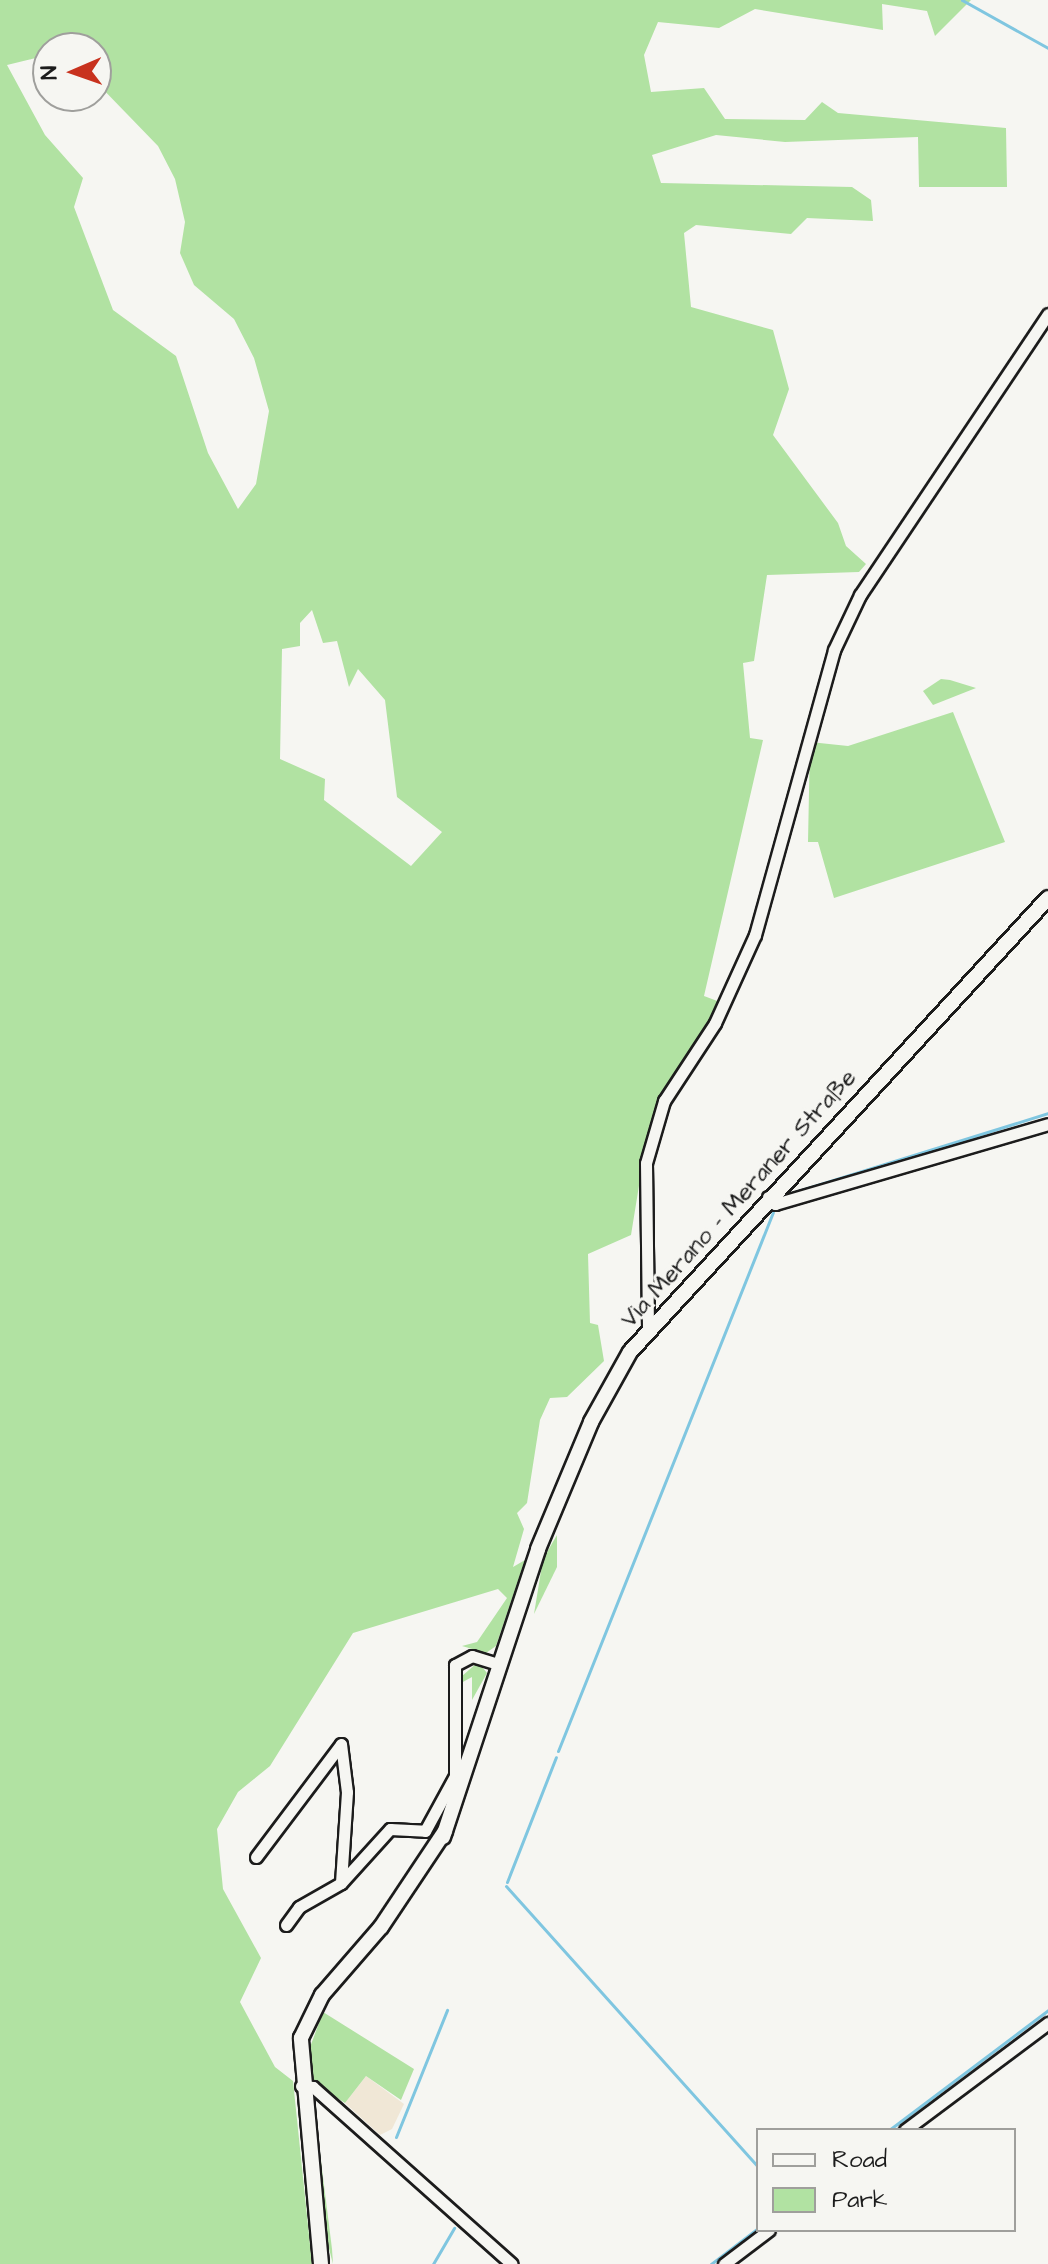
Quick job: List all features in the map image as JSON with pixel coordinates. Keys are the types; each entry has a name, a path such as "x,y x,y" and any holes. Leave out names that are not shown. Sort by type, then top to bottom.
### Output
{"main road":[{"name":"Via Merano - Meraner Straße","path":"321,2264 301,2086 310,2015 443,1837 498,1664 591,1422 648,1327 1048,898"}],"street":[{"path":"648,1327 646,1163 664,1101 736,985 755,935 834,650 860,595 1048,314"},
{"path":"768,1197 775,1204 1048,1124"},
{"path":"286,1925 299,1907 341,1883 390,1829 419,1832 432,1825 455,1776 455,1665 472,1656 498,1664"},
{"path":"256,1857 341,1744 347,1792 341,1883"},
{"path":"908,2128 1048,2023"},
{"path":"301,2086 313,2087 512,2264"},
{"path":"724,2264 766,2232"}],"shaded area":[{"path":"366,2076 404,2104 392,2129 380,2135 345,2103"}],"green space":[{"path":"0,0 971,0 935,36 927,11 882,4 883,30 755,9 719,28 658,22 644,55 651,92 704,88 725,119 805,120 822,102 838,113 1006,128 1007,187 919,187 918,137 785,142 716,135 652,155 661,183 852,187 871,200 873,221 807,218 791,234 696,225 684,233 691,307 773,330 789,389 773,435 838,523 846,546 866,564 859,572 767,575 754,661 743,663 750,738 763,740 704,996 720,1002 683,1065 643,1161 631,1235 588,1254 590,1323 598,1325 604,1361 567,1397 550,1398 540,1420 527,1503 517,1513 524,1529 513,1567 525,1560 496,1646 486,1653 462,1646 477,1642 507,1598 498,1589 353,1633 270,1766 238,1792 217,1829 223,1889 261,1958 240,2002 275,2067 293,2081 312,2264 0,2264","holes":["32,32 112,32 112,99 158,146 175,179 185,222 180,253 194,285 234,319 254,358 269,411 256,484 238,509 208,453 176,356 113,310 74,207 83,178 45,135 7,65 32,59","312,610 323,643 337,641 349,687 358,669 385,700 397,797 442,832 411,866 324,800 325,779 280,759 282,649 300,646 300,623"]},
{"path":"941,679 976,688 933,705 923,691"},
{"path":"953,712 1005,842 834,898 818,842 808,842 810,742 848,746"},
{"path":"557,1535 557,1567 534,1614 543,1559"},
{"path":"478,1662 487,1673 472,1700 472,1677 461,1683 461,1677"},
{"path":"323,2012 414,2069 401,2100 366,2076 345,2103 311,2081 309,2050"},
{"path":"320,2153 333,2264 318,2206 313,2154"}],"waterway":[{"path":"962,0 1048,48"},
{"path":"785,1195 1048,1113"},
{"path":"558,1751 773,1212"},
{"path":"507,1882 556,1757"},
{"path":"506,1886 756,2165"},
{"path":"396,2137 447,2010"},
{"path":"892,2128 1048,2010"},
{"path":"433,2264 454,2228"},
{"path":"711,2264 756,2230"},
{"path":"466,2232 502,2264"}]}
